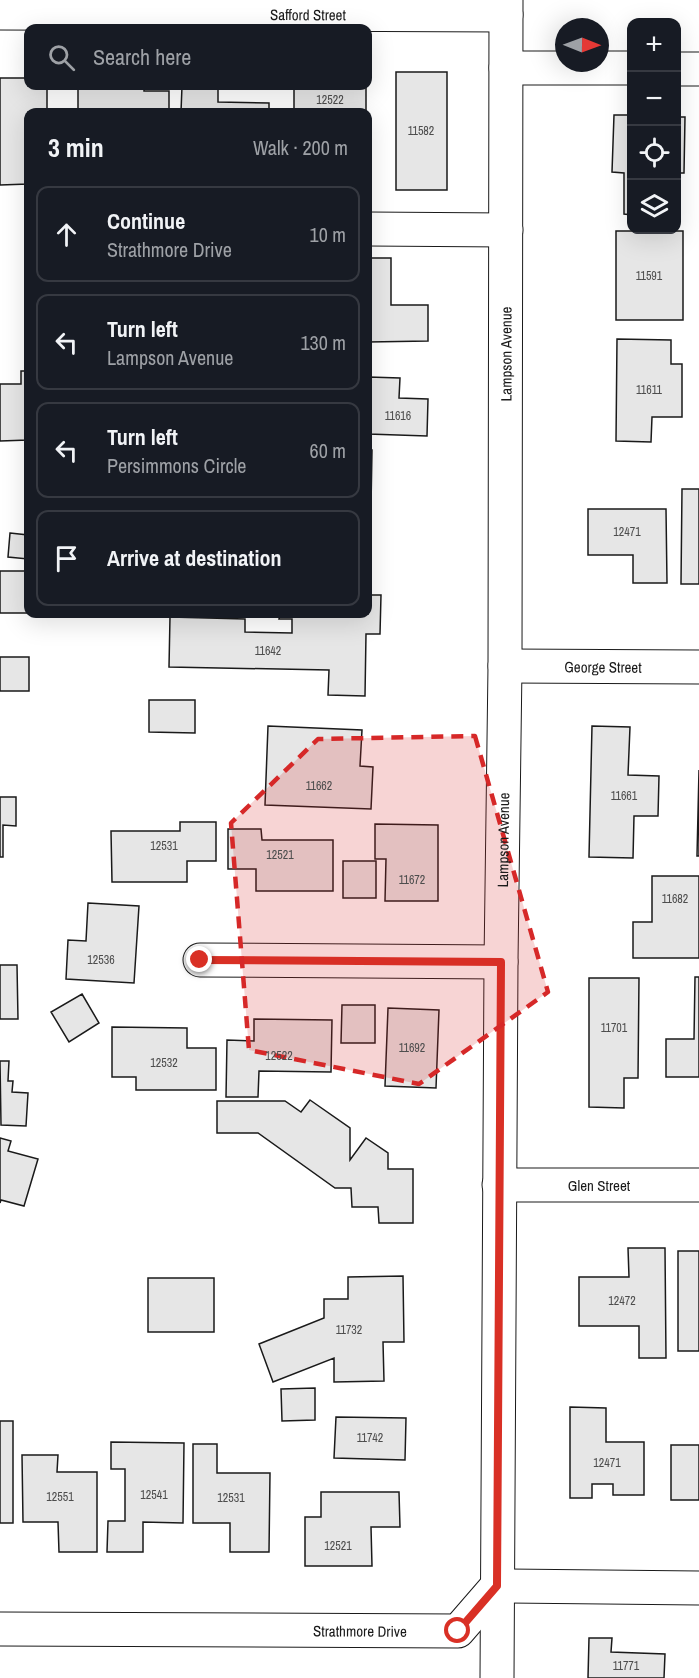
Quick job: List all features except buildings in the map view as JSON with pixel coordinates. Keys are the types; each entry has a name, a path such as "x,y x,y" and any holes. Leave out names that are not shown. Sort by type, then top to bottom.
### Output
{"street":[{"name":"Safford Street","path":"0,13 506,7"},
{"name":"Lampson Avenue","path":"497,1678 499,1185 505,666 506,7"},
{"path":"506,68 627,69"},
{"path":"681,69 699,69"},
{"path":"372,230 506,230"},
{"name":"George Street","path":"505,666 699,667"},
{"path":"200,960 501,962"},
{"name":"Glen Street","path":"499,1185 699,1185"},
{"path":"497,1586 699,1588"},
{"name":"Strathmore Drive","path":"0,1629 458,1631 497,1586"}],"highlighted area":[{"path":"475,736 548,992 419,1084 249,1050 231,823 318,739"}],"route":[{"path":"200,960 501,962 497,1586 458,1631"}]}
